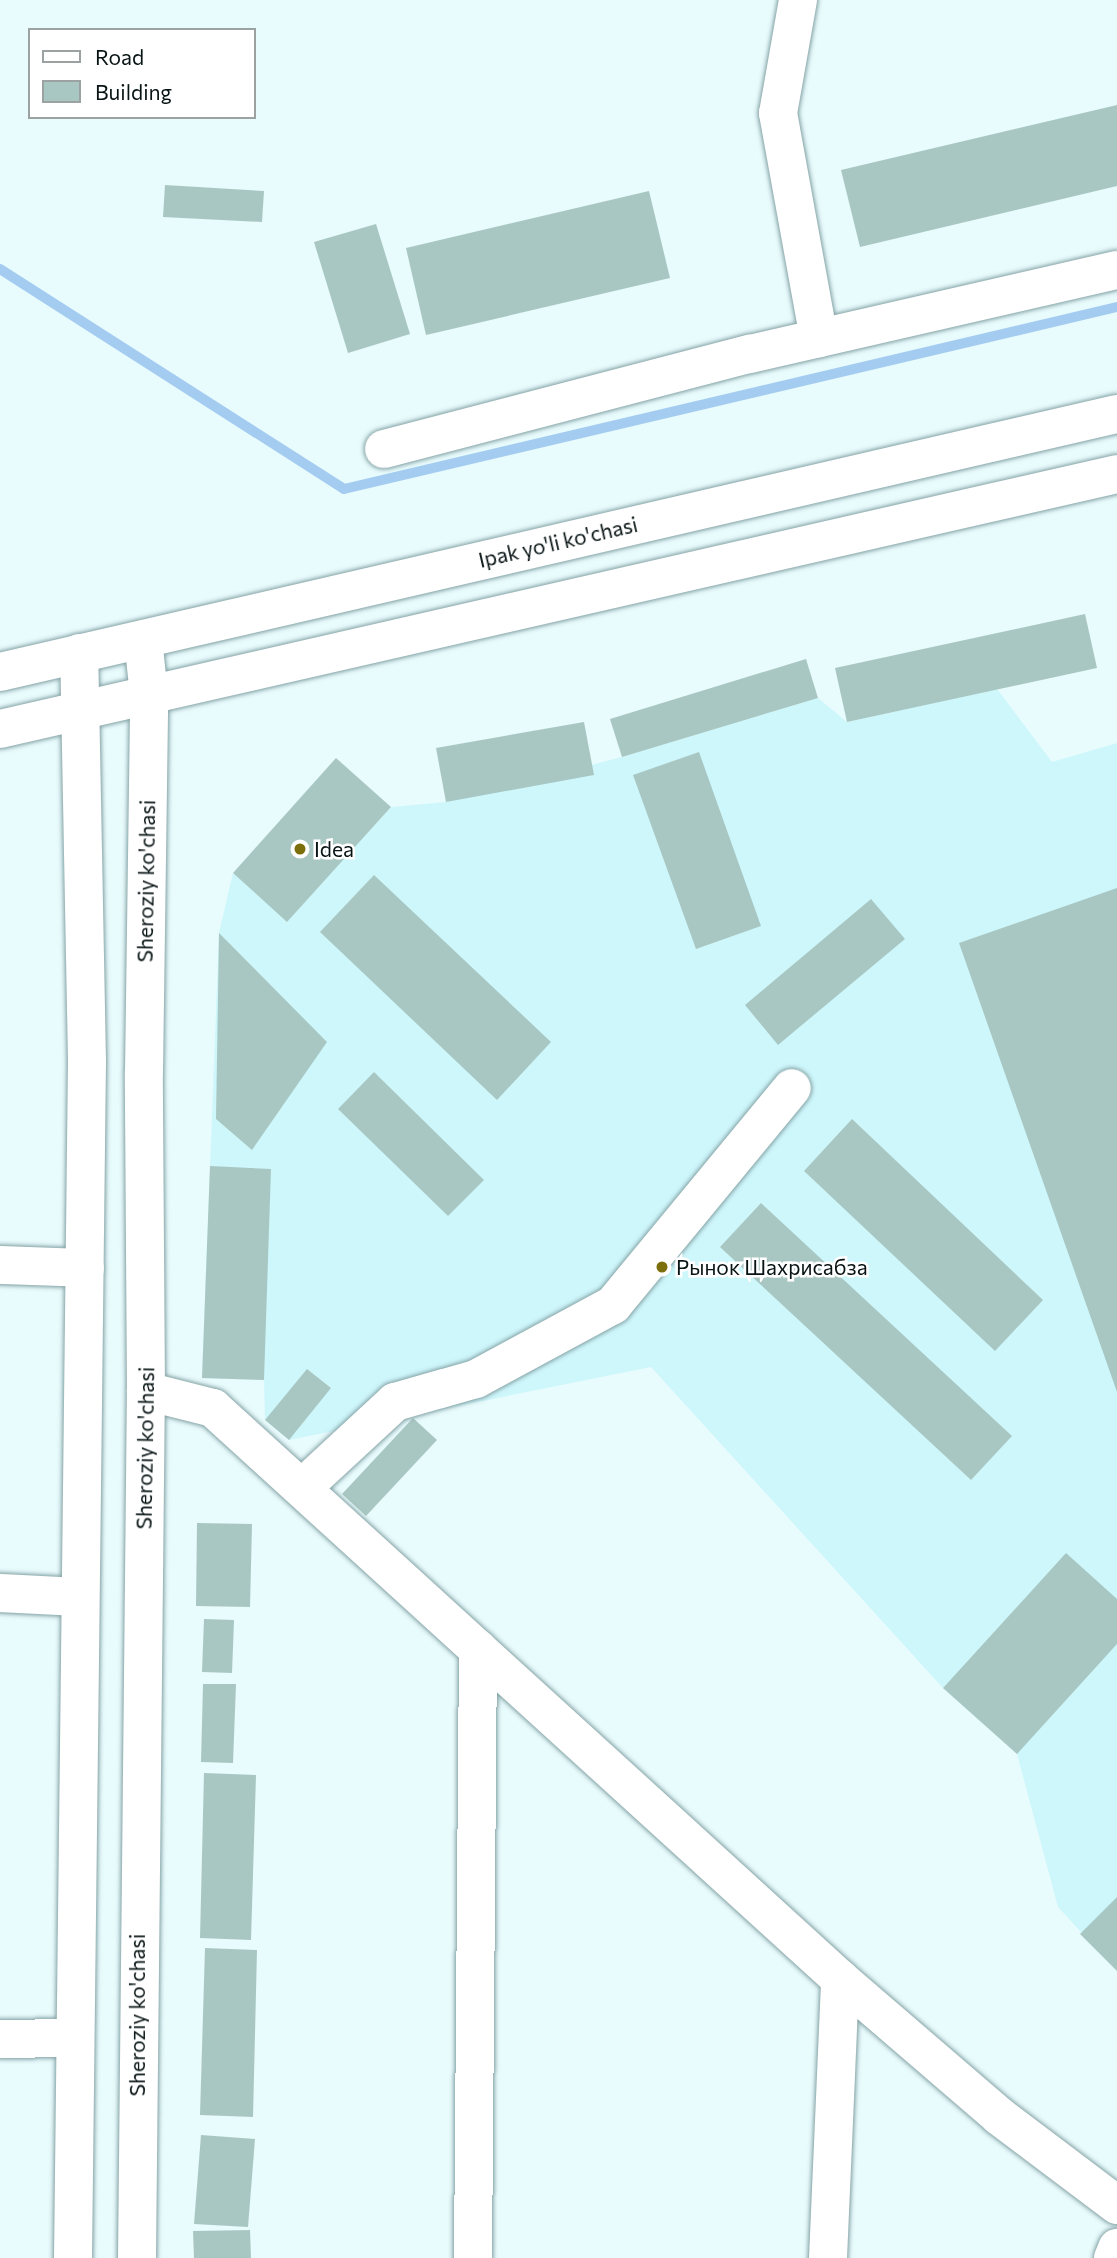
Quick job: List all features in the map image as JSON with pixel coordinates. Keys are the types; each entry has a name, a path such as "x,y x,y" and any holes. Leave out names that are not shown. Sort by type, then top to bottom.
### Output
{"main road":[{"path":"798,0 778,113 819,338"},
{"path":"384,449 819,338 1117,270"},
{"name":"Ipak yo'li ko'chasi","path":"0,672 1117,414"},
{"path":"0,729 1117,474"},
{"name":"Sheroziy ko'chasi","path":"137,2258 146,1391 144,1072 149,695 143,639"},
{"path":"73,2258 73,2038 85,1268 83,710 79,653"},
{"path":"302,1488 395,1402 476,1379 613,1305 792,1088"},
{"path":"0,1265 85,1268"},
{"path":"146,1391 213,1408 840,1979 999,2116 1117,2205"},
{"path":"0,1593 80,1597"},
{"path":"473,2258 478,1649"},
{"path":"828,2258 840,1979"},
{"path":"0,2039 73,2038"},
{"path":"1113,2258 1117,2248"}],"shaded area":[{"name":"Рынок Шахрисабза","path":"997,689 1052,762 1117,743 1117,1971 1058,1907 1017,1754 943,1688 651,1367 289,1440 265,1420 264,1380 202,1378 219,933 233,873 287,921 391,807 446,802 622,757 818,698 847,722"}],"building":[{"path":"1117,105 1117,186 860,247 841,170"},
{"path":"165,185 264,191 262,222 163,217"},
{"path":"649,191 670,278 426,335 406,248"},
{"path":"376,224 410,334 348,353 314,242"},
{"path":"1085,614 1097,668 847,722 835,668"},
{"path":"806,659 818,698 622,757 610,719"},
{"path":"584,722 594,775 446,802 436,748"},
{"path":"699,752 761,926 696,949 633,775"},
{"path":"336,758 391,807 287,922 233,873"},
{"path":"374,875 551,1042 497,1100 320,932"},
{"path":"1117,888 1117,1392 959,943"},
{"path":"871,899 905,939 778,1045 745,1005"},
{"path":"219,933 327,1042 252,1150 216,1119"},
{"path":"374,1072 484,1180 448,1216 338,1109"},
{"path":"852,1119 1043,1300 995,1351 804,1171"},
{"path":"210,1166 271,1169 264,1380 202,1378"},
{"path":"761,1203 1012,1436 971,1480 720,1247"},
{"path":"307,1369 331,1388 289,1440 265,1420"},
{"path":"413,1418 437,1440 366,1516 342,1494"},
{"path":"197,1523 252,1524 250,1607 196,1606"},
{"path":"1066,1553 1117,1599 1117,1644 1017,1754 943,1688"},
{"path":"204,1619 234,1620 232,1673 202,1672"},
{"path":"203,1684 236,1684 233,1763 201,1762"},
{"path":"204,1773 256,1775 251,1940 200,1938"},
{"path":"1117,1897 1117,1971 1080,1934"},
{"path":"205,1948 257,1950 253,2117 200,2115"},
{"path":"201,2135 255,2139 248,2227 194,2224"},
{"path":"250,2230 251,2258 194,2258 193,2231"}],"waterway":[{"path":"0,269 344,489 1117,307"}],"place":[{"name":"Idea","path":"300,849"},
{"name":"Рынок Шахрисабза","path":"662,1267"}]}
